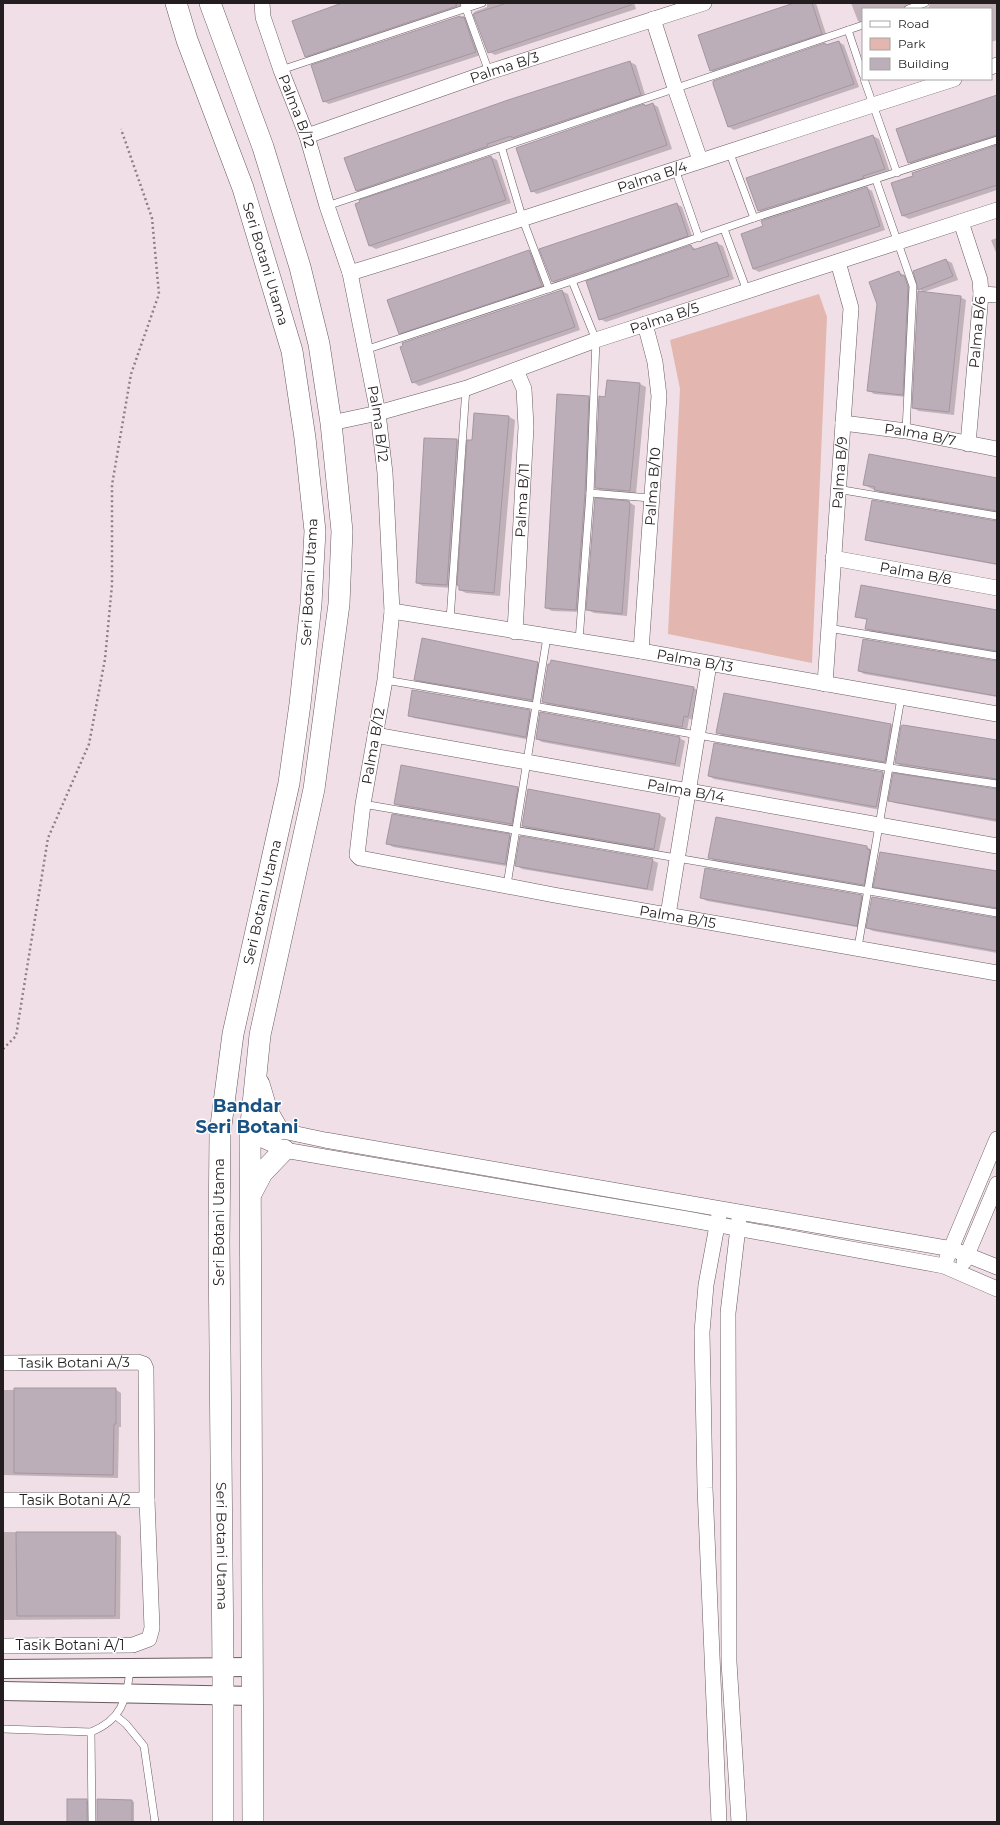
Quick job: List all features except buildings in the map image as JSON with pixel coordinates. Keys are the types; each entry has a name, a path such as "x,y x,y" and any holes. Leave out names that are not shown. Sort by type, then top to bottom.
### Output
{"main road":[{"name":"Seri Botani Utama","path":"176,3 187,40 243,188 292,350 305,438 315,531 310,612 300,704 288,783 233,1034 220,1133 223,1822"},
{"path":"187,40 194,27 189,3"},
{"name":"Seri Botani Utama","path":"210,3 263,147 300,267 319,344 331,423 342,531 340,604 314,789 260,1034 250,1134 253,1822"},
{"path":"218,27 222,3"},
{"path":"219,1161 231,1147 250,1134 242,1126 236,1114 230,1058"},
{"path":"256,1074 268,1111 278,1130"},
{"path":"251,1193 262,1172 284,1150"}],"street":[{"name":"Palma B/12","path":"262,3 263,16 281,70 307,136 327,206 350,273 378,413 385,473 392,612 385,680 363,804 357,855 360,858"},
{"name":"Palma B/3","path":"307,136 489,72 704,3"},
{"path":"653,19 700,160"},
{"name":"Palma B/4","path":"350,273 523,220 700,160 951,80"},
{"name":"Palma B/5","path":"331,423 378,413 466,388 596,340 997,210"},
{"name":"Palma B/6","path":"961,222 980,280 981,294 968,444"},
{"name":"Palma B/9","path":"824,684 851,308 838,262"},
{"path":"981,294 997,295"},
{"name":"Palma B/10","path":"641,651 658,396 655,362 645,324"},
{"name":"Palma B/11","path":"515,632 526,427 524,389 516,370"},
{"name":"Palma B/7","path":"843,423 906,431 997,449"},
{"name":"Palma B/8","path":"833,558 997,588"},
{"name":"Palma B/13","path":"392,612 641,651 997,714"},
{"path":"668,915 709,664"},
{"name":"Palma B/14","path":"375,735 997,846"},
{"name":"Palma B/15","path":"360,858 554,895 997,972"},
{"path":"250,1134 278,1130 325,1140 919,1243 952,1249 993,1265"},
{"path":"250,1134 284,1150 944,1266 997,1289"},
{"path":"944,1266 997,1139"},
{"path":"959,1273 997,1184"},
{"path":"719,1822 705,1488 702,1332 706,1285 720,1208"},
{"path":"739,1822 729,1654 728,1313 740,1212"},
{"path":"919,1243 946,1236 962,1223"},
{"path":"980,1226 982,1243 993,1265"},
{"name":"Tasik Botani A/3","path":"3,1363 138,1362 144,1364 146,1369 147,1500"},
{"name":"Tasik Botani A/2","path":"3,1500 147,1500"},
{"name":"Tasik Botani A/1","path":"3,1646 133,1645 149,1639 152,1628 147,1500"},
{"path":"3,1669 253,1667"},
{"path":"3,1691 128,1692 253,1696"}],"lane":[{"path":"281,70 465,6 482,3"},
{"path":"911,8 925,3"},
{"path":"465,6 489,72"},
{"path":"327,206 502,149 675,88 862,25"},
{"path":"848,30 862,72"},
{"path":"864,80 897,173"},
{"path":"365,350 549,289 754,218 997,140"},
{"path":"502,149 523,220 549,289"},
{"path":"729,151 754,218"},
{"path":"675,169 698,238"},
{"path":"876,180 899,242 913,286 906,431"},
{"path":"724,229 747,291"},
{"path":"572,281 596,340 590,493 579,641"},
{"path":"450,620 466,388"},
{"path":"837,489 997,516"},
{"path":"590,493 650,498"},
{"path":"828,628 997,656"},
{"path":"507,885 517,831 547,637"},
{"path":"385,680 536,705 889,769 997,784"},
{"path":"858,947 901,698"},
{"path":"363,804 997,913"},
{"path":"3,1730 91,1732 101,1728 116,1716 128,1692 130,1669"},
{"path":"116,1716 126,1724 144,1746 156,1822"},
{"path":"91,1732 92,1822"}],"path":[{"path":"3,1049 16,1036 48,838 89,744 105,659 112,585 112,485 131,374 159,294 152,218 122,129"}],"green space":[{"path":"819,294 827,317 812,663 668,634 680,389 670,340"}],"district":[{"name":"Bandar Seri Botani","path":"247,1116"}]}
